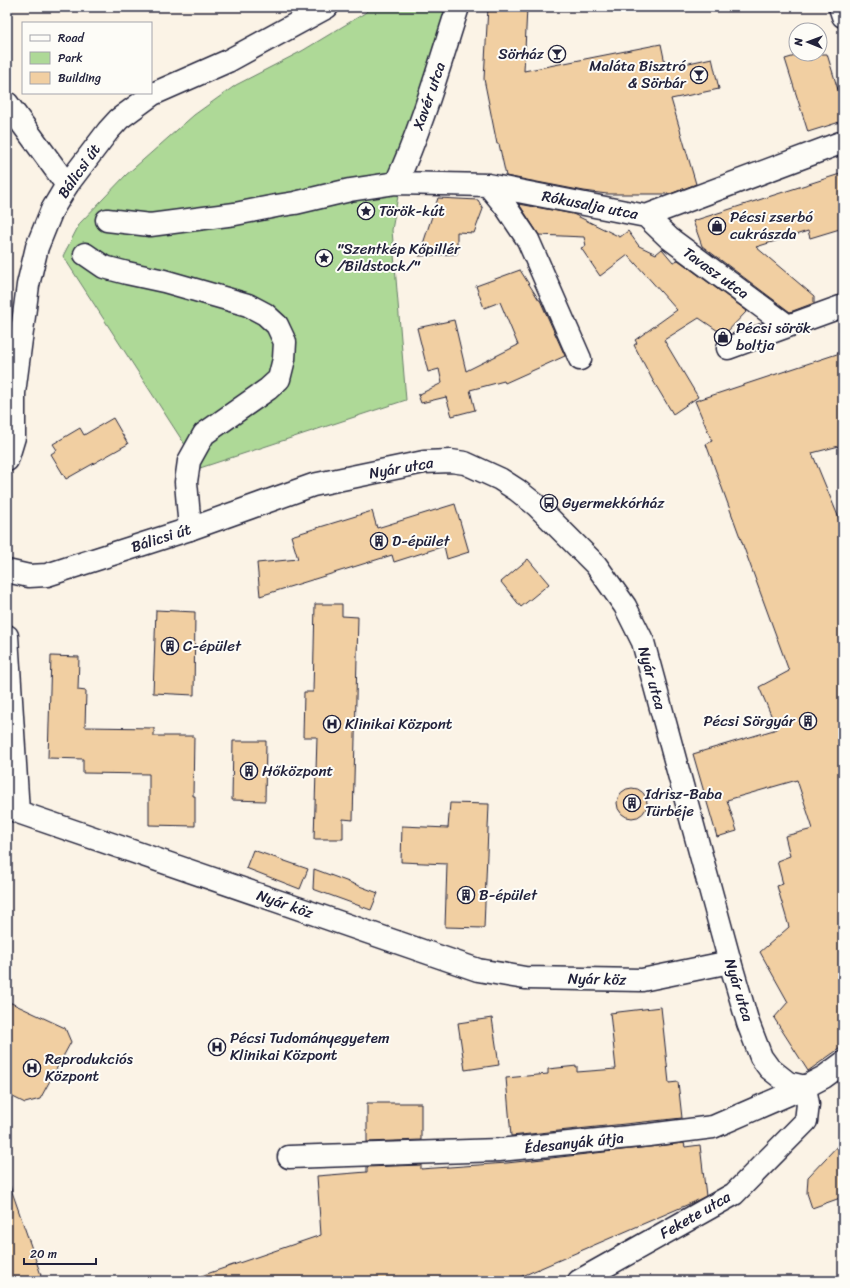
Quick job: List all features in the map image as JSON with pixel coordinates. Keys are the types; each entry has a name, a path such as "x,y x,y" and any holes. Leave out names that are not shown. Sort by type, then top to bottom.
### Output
{"street":[{"name":"Bálicsi út","path":"7,460 14,437 14,393 28,285 37,247 52,210 67,185 108,131 119,119 154,94 228,61 327,7"},
{"name":"Xavér utca","path":"396,183 410,152 458,7"},
{"path":"840,7 843,16"},
{"path":"7,103 67,185"},
{"name":"Rókusalja utca","path":"107,220 150,226 235,214 295,203 350,190 396,183 488,185 646,216 843,142"},
{"path":"488,185 506,207 528,240 580,359"},
{"name":"Tavasz utca","path":"646,216 668,238 788,326"},
{"path":"85,254 104,267 127,274 164,281 248,306 265,314 277,325 285,342 284,359 279,379 268,389 204,434 189,461 186,482 190,529"},
{"path":"728,348 843,306"},
{"name":"Nyár utca","path":"313,485 424,462 451,461 465,463 494,476 518,490 536,505 596,565 625,606 643,642 730,962 748,1023 761,1057 769,1068 788,1082 805,1087"},
{"name":"Bálicsi út","path":"8,575 47,575 190,529 313,485"},
{"name":"Nyár köz","path":"7,636 18,812 478,970 525,978 642,980 730,962"},
{"name":"Édesanyák útja","path":"289,1157 499,1150 649,1136 713,1127 805,1087 824,1077 843,1063"},
{"name":"Fekete utca","path":"579,1281 734,1194 806,1121 808,1104 805,1087"}],"green space":[{"path":"371,7 456,7 408,139 392,230 406,400 200,468 63,256 80,223 126,175 194,115 236,85 302,51 365,13"}],"building":[{"path":"488,7 527,7 524,71 661,44 666,68 712,58 719,89 671,99 696,184 670,194 607,194 506,176 499,144 497,144 484,79"},
{"path":"828,57 843,106 843,121 808,132 785,59 788,58 788,62 828,62"},
{"path":"843,173 843,228 810,238 808,231 756,247 814,296 814,303 790,312 702,246 693,221"},
{"path":"438,198 478,200 483,209 474,233 457,232 457,254 419,256"},
{"path":"519,204 573,214 620,237 628,231 639,246 656,254 662,249 673,262 678,260 747,311 724,335 699,318 664,340 698,397 673,414 634,345 637,343 635,340 677,310 628,255 600,276 581,248 586,246 584,237 539,235"},
{"path":"520,270 540,300 565,356 505,383 504,381 470,390 475,410 452,416 446,397 421,403 418,395 442,383 439,369 428,372 417,328 454,320 466,371 518,345 500,302 484,308 476,286"},
{"name":"Pécsi Sörgyár","path":"843,352 843,445 812,453 843,528 843,1046 808,1071 774,1018 788,1002 760,952 789,927 777,886 783,884 777,861 790,856 785,836 813,829 797,780 727,800 737,831 717,837 693,754 777,729 759,687 789,671 706,444 712,441 695,401"},
{"path":"113,418 128,444 66,479 51,454 57,450 53,444 80,428 84,435"},
{"name":"D-épület","path":"455,504 469,552 447,559 444,546 394,562 392,555 260,596 257,563 298,559 291,536 372,511 377,528"},
{"path":"528,559 549,584 521,607 501,582"},
{"path":"315,604 342,604 342,616 358,617 353,820 343,819 343,839 314,839 317,737 303,737 304,692 313,692"},
{"name":"C-épület","path":"156,610 195,612 194,695 153,693"},
{"path":"51,656 79,657 78,690 86,691 85,727 154,728 154,736 194,736 193,796 195,796 195,826 149,825 149,774 83,773 83,759 48,758"},
{"name":"Hőközpont","path":"233,741 266,741 265,801 232,800"},
{"name":"Idrisz-Baba Türbéje","path":"632,788 642,793 647,803 642,813 632,818 622,813 617,803 622,793"},
{"name":"B-épület","path":"450,803 489,804 484,928 445,927 447,864 401,862 402,826 448,828"},
{"path":"253,850 308,869 300,889 246,868"},
{"path":"314,869 378,893 371,910 313,889"},
{"name":"Reprodukciós Központ","path":"7,1001 65,1028 71,1042 40,1099 25,1103 7,1094"},
{"path":"661,1007 669,1083 678,1082 682,1118 511,1136 506,1078 548,1074 548,1069 577,1066 577,1072 616,1069 610,1013"},
{"path":"492,1018 499,1065 465,1070 458,1023"},
{"path":"367,1103 421,1103 421,1140 367,1142"},
{"path":"843,1140 843,1197 812,1208 807,1193 808,1177"},
{"path":"684,1143 685,1147 700,1145 706,1196 511,1281 195,1281 195,1278 321,1235 317,1176 367,1172 367,1167 421,1165 421,1169 507,1163"},
{"path":"7,1186 10,1186 41,1275 36,1277 37,1281 7,1281"}],"place":[{"name":"Sörház","path":"557,54"},
{"name":"Maláta Bisztró & Sörbár","path":"699,75"},
{"name":"Török-kút","path":"366,211"},
{"name":"Pécsi zserbó cukrászda","path":"717,226"},
{"name":"\"Szentkép Kőpillér /Bildstock/\"","path":"324,258"},
{"name":"Pécsi sörök boltja","path":"723,337"},
{"name":"Gyermekkórház","path":"549,503"},
{"name":"D-épület","path":"379,541"},
{"name":"C-épület","path":"170,646"},
{"name":"Pécsi Sörgyár","path":"808,721"},
{"name":"Klinikai Központ","path":"332,724"},
{"name":"Hőközpont","path":"249,771"},
{"name":"Idrisz-Baba Türbéje","path":"632,803"},
{"name":"B-épület","path":"466,895"},
{"name":"Pécsi Tudományegyetem Klinikai Központ","path":"217,1047"},
{"name":"Reprodukciós Központ","path":"32,1068"}]}
